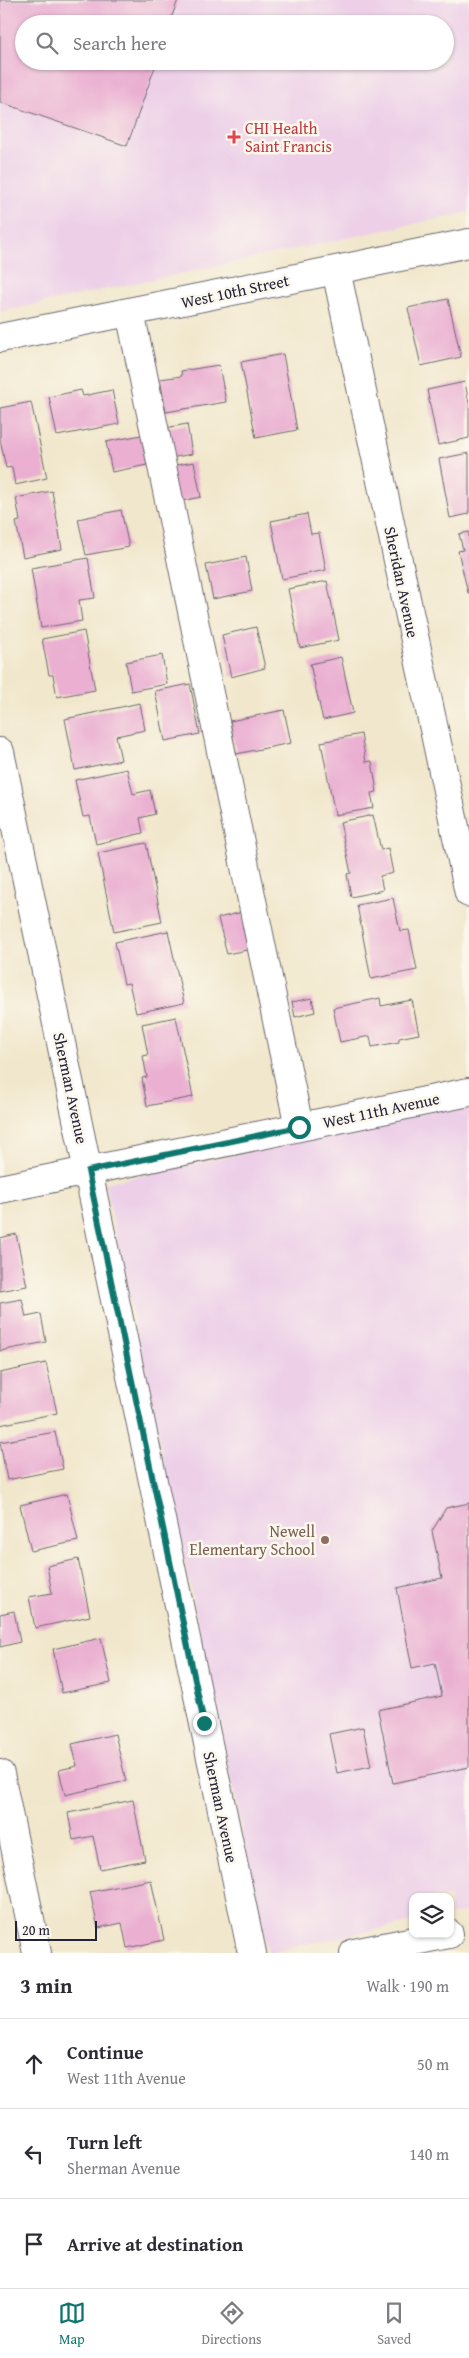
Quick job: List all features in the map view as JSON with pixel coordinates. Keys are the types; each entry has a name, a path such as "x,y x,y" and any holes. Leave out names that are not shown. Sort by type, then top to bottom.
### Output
{"street":[{"name":"West 10th Street","path":"0,338 469,243"},
{"name":"Sheridan Avenue","path":"336,270 469,893"},
{"path":"130,312 299,1127"},
{"name":"Sherman Avenue","path":"0,752 252,1953"},
{"name":"West 11th Avenue","path":"0,1189 469,1092"},
{"path":"0,1774 37,1953"},
{"path":"454,1933 469,1930"},
{"path":"354,1953 430,1938"}],"shaded area":[{"name":"CHI Health Saint Francis","path":"0,0 469,0 469,212 0,312"},
{"name":"Newell Elementary School","path":"469,1104 469,1911 454,1914 454,1893 409,1893 409,1923 268,1952 105,1183"}],"building":[{"path":"0,0 178,0 172,15 15,15 15,70 154,70 127,146 0,102"},
{"path":"448,299 461,357 421,366 408,308"},
{"path":"283,354 297,430 256,438 241,362"},
{"path":"219,365 226,402 166,412 160,379 182,376 181,371"},
{"path":"465,382 469,404 469,438 438,445 427,390"},
{"path":"81,390 83,396 112,390 119,424 57,436 49,397"},
{"path":"31,402 47,478 15,485 12,467 6,468 0,440 0,408"},
{"path":"187,424 192,454 165,459 160,429"},
{"path":"141,435 147,465 112,472 106,442"},
{"path":"469,453 469,514 450,518 439,459"},
{"path":"194,462 201,497 172,503 165,467"},
{"path":"52,491 62,549 23,557 16,522 20,521 16,498"},
{"path":"121,510 129,547 86,555 78,519"},
{"path":"307,514 311,534 319,533 326,570 282,579 271,521"},
{"path":"469,532 468,593 458,551 463,550 459,534"},
{"path":"246,557 252,591 213,599 206,565"},
{"path":"88,558 95,598 79,600 82,621 41,628 31,568"},
{"path":"327,581 339,640 300,648 288,589"},
{"path":"256,627 265,668 231,677 222,635"},
{"path":"84,631 95,690 57,697 53,675 49,675 42,639"},
{"path":"162,655 167,684 131,691 126,662"},
{"path":"341,657 353,713 323,720 310,664"},
{"path":"190,684 200,734 165,741 155,691"},
{"path":"140,703 145,730 116,736 121,760 75,770 65,719"},
{"path":"284,710 291,743 236,754 230,721"},
{"path":"361,734 366,762 372,761 377,792 371,793 374,808 335,815 321,742"},
{"path":"127,769 133,794 150,790 155,814 140,818 143,833 96,844 90,816 83,817 75,780"},
{"path":"373,815 381,850 388,848 393,873 380,876 383,890 351,897 347,874 351,873 340,822"},
{"path":"146,843 162,922 114,932 98,853"},
{"path":"393,898 400,931 409,930 417,970 371,979 357,905"},
{"path":"243,912 252,949 227,954 218,918"},
{"path":"168,931 184,1003 136,1013 129,983 124,984 115,942"},
{"path":"312,998 315,1012 295,1017 292,1002"},
{"path":"380,998 381,1006 412,1000 419,1034 399,1038 399,1042 372,1047 370,1036 340,1042 333,1008"},
{"path":"176,1017 193,1097 147,1106 142,1078 147,1077 143,1056 148,1055 142,1024"},
{"path":"16,1234 27,1286 0,1291 0,1238"},
{"path":"22,1299 26,1317 41,1314 46,1342 0,1351 0,1303"},
{"path":"46,1363 57,1413 0,1425 0,1373"},
{"path":"55,1432 63,1469 7,1480 0,1442"},
{"path":"67,1494 78,1541 31,1551 20,1505"},
{"path":"469,1503 469,1767 393,1783 378,1710 442,1696 435,1663 412,1668 397,1588 442,1578 432,1531 446,1508"},
{"path":"78,1559 90,1616 35,1628 29,1597 52,1593 47,1566"},
{"path":"14,1611 20,1642 0,1647 0,1614"},
{"path":"101,1638 111,1683 62,1693 53,1649"},
{"path":"363,1727 371,1766 337,1773 329,1734"},
{"path":"115,1734 126,1781 65,1795 59,1770 77,1766 72,1744"},
{"path":"133,1800 145,1860 100,1869 93,1836 73,1840 68,1813"},
{"path":"151,1880 164,1940 127,1948 122,1923 98,1928 90,1892"}],"place":[{"name":"CHI Health Saint Francis","path":"234,137"},
{"name":"Newell Elementary School","path":"325,1540"}],"route":[{"path":"204,1723 88,1171 299,1127"}]}
